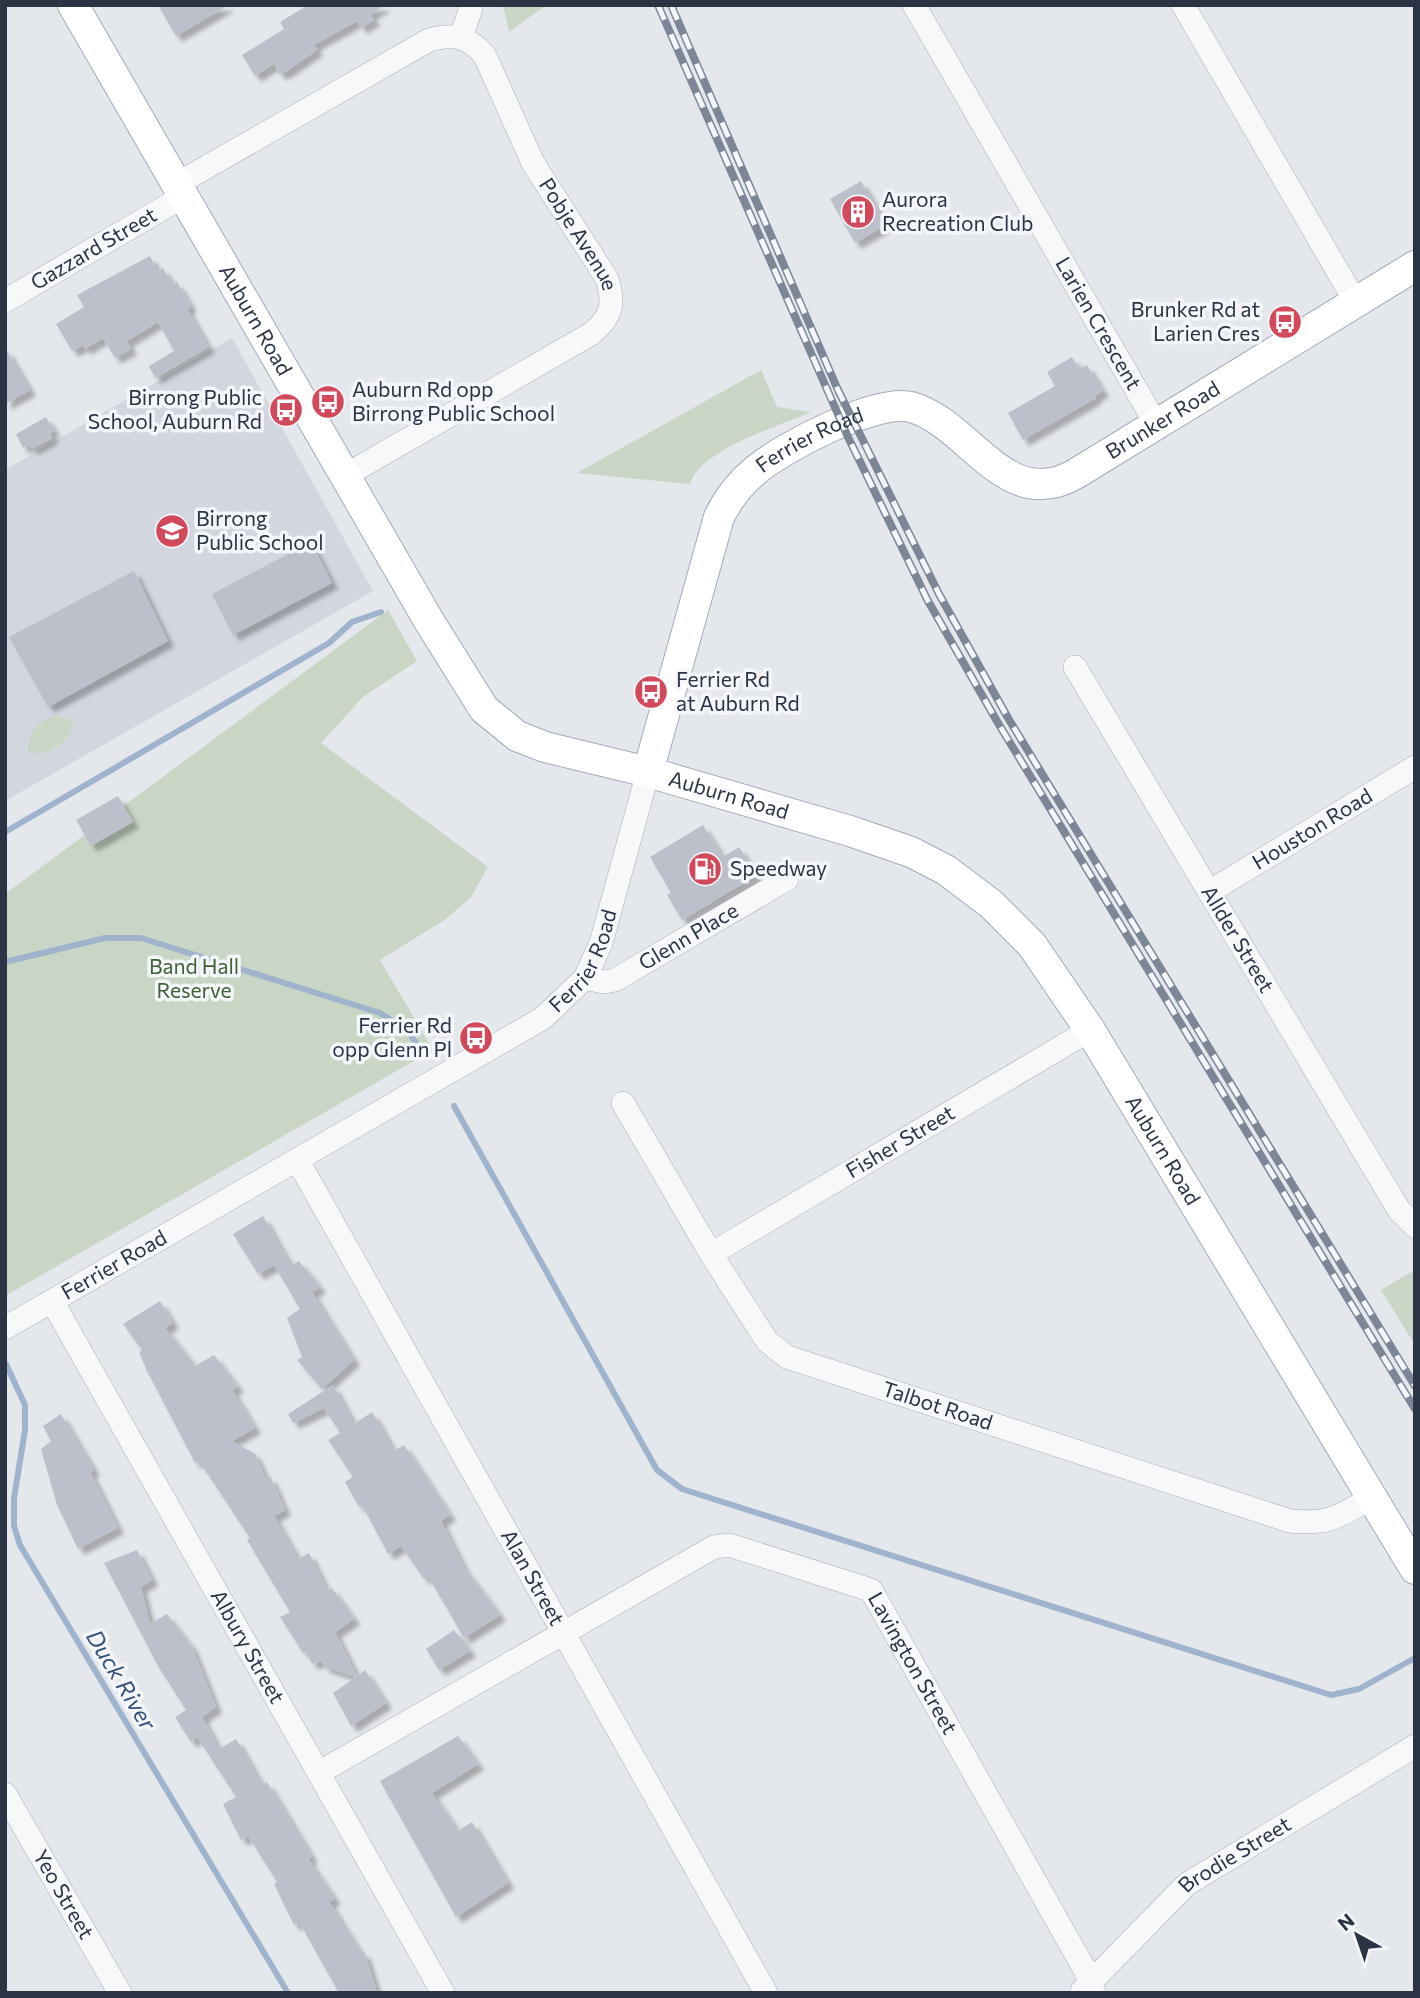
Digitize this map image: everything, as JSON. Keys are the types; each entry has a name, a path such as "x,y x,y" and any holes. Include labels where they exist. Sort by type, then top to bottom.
{"main road":[{"name":"Auburn Road","path":"73,5 470,690 499,725 545,747 648,772 895,845 946,870 991,904 1032,944 1090,1030 1415,1569"},
{"name":"Brunker Road","path":"908,406 942,421 994,467 1014,478 1035,483 1067,479 1415,266"},
{"name":"Ferrier Road","path":"648,772 705,564 727,501 757,469 790,448 876,411 897,405 908,406"}],"street":[{"name":"Larien Crescent","path":"914,5 1156,424"},
{"path":"1183,5 1355,301"},
{"path":"180,190 429,40 445,36 461,37 471,8"},
{"name":"Pobje Avenue","path":"346,475 591,334 605,322 612,309 612,296 607,279 533,163 485,55 473,42 461,37"},
{"name":"Gazzard Street","path":"5,301 180,190"},
{"name":"Allder Street","path":"1075,667 1407,1218"},
{"name":"Houston Road","path":"1209,892 1415,767"},
{"name":"Ferrier Road","path":"5,1328 543,1018 585,978 601,943 648,772"},
{"name":"Glenn Place","path":"585,978 604,982 615,980 787,879"},
{"name":"Fisher Street","path":"711,1254 1090,1030"},
{"name":"Talbot Road","path":"624,1103 711,1254 767,1341 787,1357 1290,1521 1318,1524 1334,1519 1373,1497"},
{"name":"Alan Street","path":"298,1161 765,1993"},
{"name":"Albury Street","path":"52,1301 443,1993"},
{"name":"Lavington Street","path":"320,1772 714,1547 729,1545 871,1590 1088,1990"},
{"name":"Brodie Street","path":"1088,1990 1187,1884 1415,1746"},
{"name":"Yeo Street","path":"5,1794 120,1993"}],"shaded area":[{"name":"Birrong Public School","path":"232,338 373,591 5,801 5,470"}],"green space":[{"path":"503,5 546,5 509,32"},
{"path":"761,370 777,407 811,412 724,450 696,472 690,484 577,473"},
{"name":"Band Hall Reserve","path":"388,610 417,661 363,697 321,743 488,867 471,897 446,919 380,960 433,1050 5,1296 5,894"},
{"path":"56,716 71,720 73,727 65,740 43,753 28,752 35,729 39,724"},
{"path":"1415,1270 1415,1345 1381,1290"}],"building":[{"path":"158,5 229,5 176,36"},
{"path":"308,5 386,5 370,14 374,20 361,28 357,21 314,45 317,50 287,71 279,74 274,64 255,76 242,55 284,29 280,22"},
{"name":"Aurora Recreation Club","path":"861,181 886,225 855,243 830,199"},
{"path":"150,256 158,271 163,268 173,285 177,282 191,306 187,309 209,347 155,378 149,366 174,351 158,322 127,341 131,349 115,358 103,338 85,349 83,345 72,351 56,324 84,307 77,295"},
{"path":"5,347 30,390 5,404"},
{"path":"1072,357 1079,369 1087,365 1103,391 1095,396 1096,398 1023,440 1008,413 1055,386 1047,372"},
{"path":"46,417 54,431 50,433 52,438 32,449 29,445 23,448 16,434"},
{"path":"311,542 332,583 233,635 212,594"},
{"path":"134,571 168,641 48,707 9,637"},
{"path":"118,796 133,822 91,846 76,820"},
{"name":"Speedway","path":"703,825 723,857 739,847 757,875 682,920 667,895 671,893 650,857"},
{"path":"263,1216 291,1266 299,1261 320,1287 312,1292 354,1360 322,1389 297,1360 302,1357 287,1318 300,1309 274,1265 258,1274 233,1234"},
{"path":"160,1301 173,1323 165,1328 195,1366 214,1355 238,1387 232,1390 255,1428 232,1441 255,1454 266,1479 270,1476 285,1510 274,1516 298,1559 309,1553 327,1591 332,1588 354,1619 335,1632 357,1676 365,1670 386,1703 351,1726 333,1693 356,1677 325,1667 321,1661 312,1664 306,1651 303,1653 280,1617 290,1612 247,1540 250,1538 199,1461 195,1463 147,1371 139,1352 142,1350 123,1324"},
{"path":"333,1385 354,1424 372,1412 394,1451 404,1445 450,1515 441,1521 463,1566 500,1615 464,1638 428,1576 424,1579 401,1546 388,1554 362,1505 359,1507 345,1482 353,1477 328,1440 340,1433 324,1408 293,1423 288,1414"},
{"path":"61,1414 94,1470 90,1472 118,1528 78,1549 57,1505 41,1449 51,1441 43,1426"},
{"path":"137,1550 152,1580 141,1587 150,1624 167,1614 192,1647 216,1707 202,1717 219,1749 236,1739 262,1785 267,1782 312,1857 308,1859 335,1899 329,1902 361,1953 364,1951 377,1993 339,1993 299,1922 294,1925 274,1884 277,1882 248,1836 241,1840 223,1804 236,1797 197,1737 191,1742 175,1717 186,1710 158,1666 104,1563"},
{"path":"454,1630 470,1651 439,1670 426,1649"},
{"path":"458,1736 478,1764 432,1793 458,1831 472,1822 508,1883 456,1917 380,1781"}],"waterway":[{"path":"5,832 329,643 352,622 381,612"},
{"path":"5,962 105,938 141,938 380,1013 407,1030 423,1053"},
{"path":"454,1106 657,1470 682,1489 1331,1695 1359,1689 1415,1658"},
{"name":"Duck River","path":"6,1364 25,1405 25,1430 14,1498 14,1526 20,1545 288,1993"}],"railway":[{"path":"658,5 848,437 928,601 998,723 1415,1409"},
{"path":"671,5 838,390 939,594 1008,718 1415,1386"}],"place":[{"name":"Aurora Recreation Club","path":"858,212"},
{"name":"Brunker Rd at Larien Cres","path":"1285,322"},
{"name":"Auburn Rd opp Birrong Public School","path":"328,402"},
{"name":"Birrong Public School, Auburn Rd","path":"286,410"},
{"name":"Birrong Public School","path":"172,531"},
{"name":"Ferrier Rd at Auburn Rd","path":"651,692"},
{"name":"Speedway","path":"705,869"},
{"name":"Ferrier Rd opp Glenn Pl","path":"476,1038"}]}
